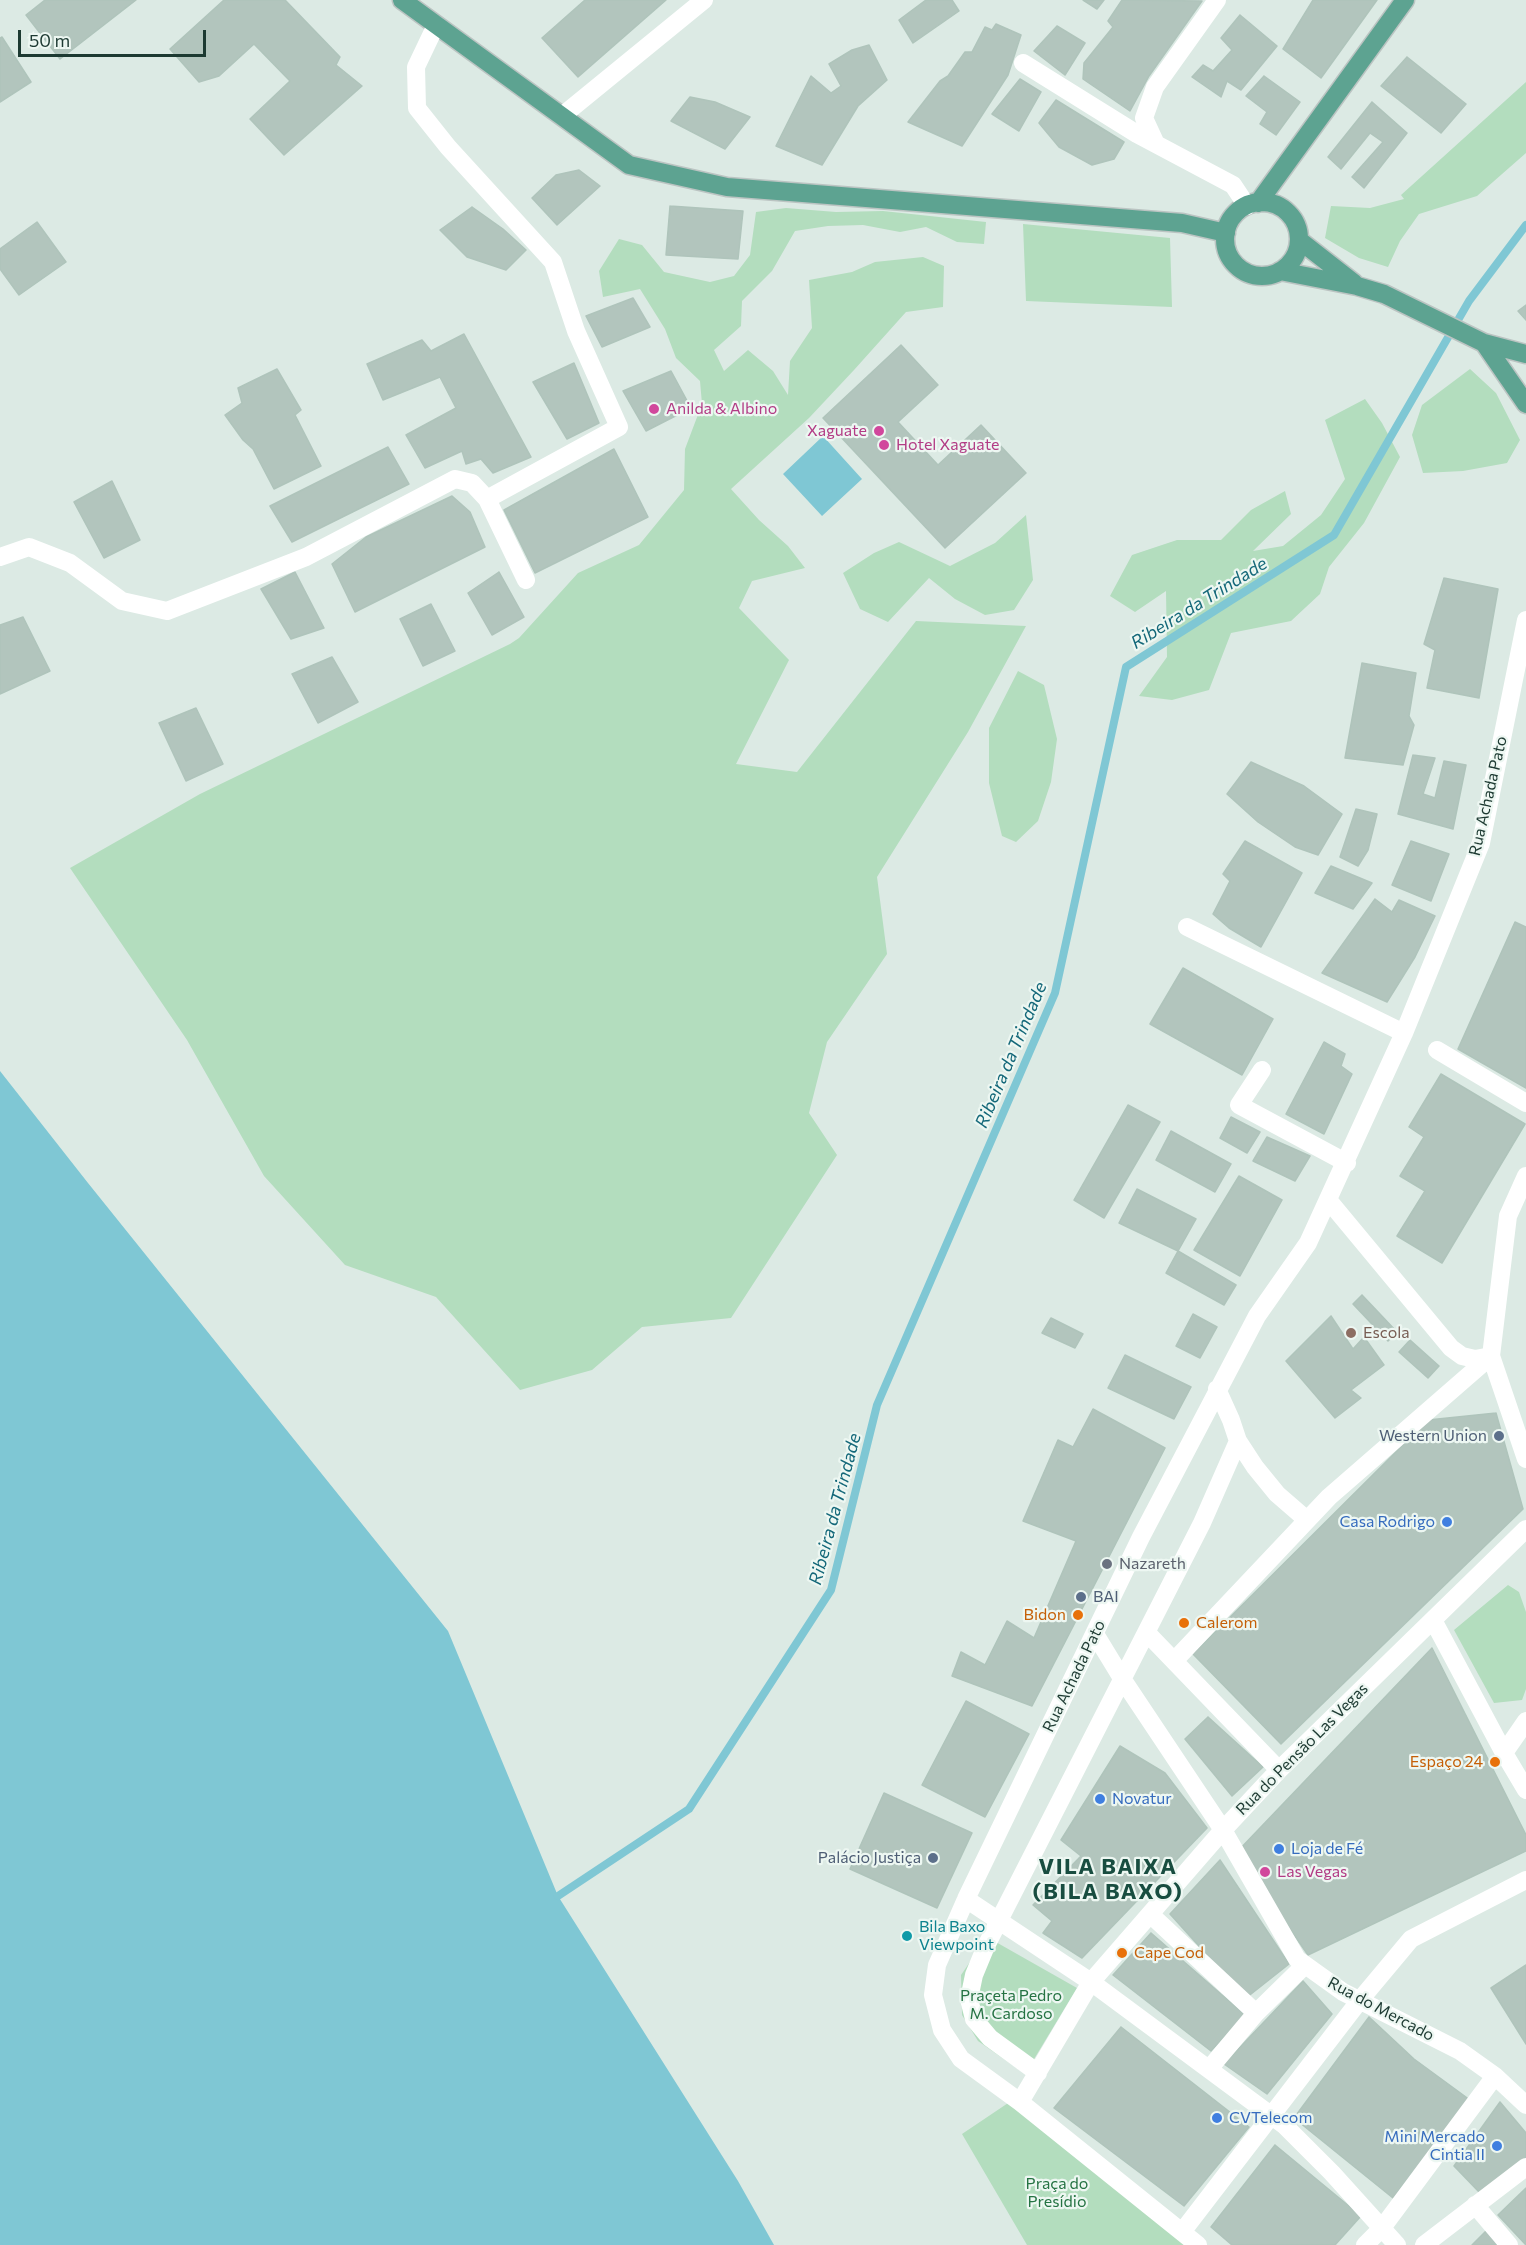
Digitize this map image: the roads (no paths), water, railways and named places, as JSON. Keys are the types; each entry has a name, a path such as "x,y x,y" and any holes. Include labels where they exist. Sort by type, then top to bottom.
{"main road":[{"path":"402,0 629,165 727,187 1182,223 1226,233"},
{"path":"1252,204 1269,203 1281,208 1291,216 1297,227 1299,240 1297,252 1290,263 1280,271 1268,276 1258,276 1239,268 1227,252 1226,233 1230,222 1237,213 1252,204 1406,0"},
{"path":"1299,240 1357,285"},
{"path":"1280,271 1357,285 1384,294 1484,343 1526,354"},
{"path":"1484,343 1526,404"}],"street":[{"path":"562,116 704,0"},
{"path":"1156,144 1143,118 1155,87 1216,0"},
{"path":"436,26 416,67 417,108 448,147 553,262 576,331 619,427 487,499"},
{"path":"1023,63 1156,144 1233,185 1252,204"},
{"path":"0,557 29,547 70,563 122,601 167,610 306,557 455,479 472,483 487,499 526,580"},
{"name":"Rua Achada Pato","path":"1020,2102 961,2059 942,2030 933,1995 937,1965 966,1899 1140,1537 1257,1316 1308,1243 1347,1163 1404,1033 1481,843 1526,620"},
{"path":"1187,927 1404,1033"},
{"path":"1437,1050 1526,1103"},
{"path":"1262,1070 1239,1105 1347,1163"},
{"path":"1526,1176 1508,1216 1491,1356 1526,1459"},
{"path":"1329,1201 1451,1348 1462,1356 1475,1359 1491,1356"},
{"path":"1174,1661 1329,1497 1491,1356"},
{"path":"1217,1389 1238,1442 1255,1467 1277,1494 1307,1520"},
{"path":"1038,2073 990,2038 974,2019 969,1999 974,1975 986,1946 1202,1523 1238,1442"},
{"name":"Rua do Pensão Las Vegas","path":"1020,2102 1091,1982 1223,1830 1279,1770 1526,1529"},
{"path":"1433,1620 1526,1790"},
{"path":"1147,1633 1279,1770"},
{"name":"Rua do Mercado","path":"1095,1634 1223,1830 1297,1959 1343,1992 1460,2051 1495,2076 1526,2105"},
{"path":"1504,1753 1526,1721"},
{"path":"1182,2232 1360,2000 1411,1939 1526,1881"},
{"path":"966,1899 1091,1982 1272,2116 1324,2165 1398,2245"},
{"path":"1150,1914 1256,2013"},
{"path":"1209,2069 1256,2013 1305,1965"},
{"path":"1365,2245 1382,2228 1495,2076"},
{"path":"1020,2102 1198,2245"},
{"path":"1424,2245 1526,2167"},
{"path":"1475,2205 1509,2245"}],"water":[{"path":"823,436 862,479 822,516 783,474"},
{"path":"0,1071 448,1631 558,1896 738,2181 774,2245 0,2245"}],"waterway":[{"name":"Ribeira da Trindade","path":"558,1896 689,1809 831,1590 877,1405 1055,993 1126,667 1334,535 1469,301 1526,225"}],"place":[{"name":"Anilda & Albino","path":"654,409"},
{"name":"Xaguate","path":"879,431"},
{"name":"Hotel Xaguate","path":"884,445"},
{"name":"Escola","path":"1351,1333"},
{"name":"Western Union","path":"1499,1436"},
{"name":"Casa Rodrigo","path":"1447,1522"},
{"name":"Nazareth","path":"1107,1564"},
{"name":"BAI","path":"1081,1597"},
{"name":"Bidon","path":"1078,1615"},
{"name":"Calerom","path":"1184,1623"},
{"name":"Espaço 24","path":"1495,1762"},
{"name":"Novatur","path":"1100,1799"},
{"name":"Loja de Fé","path":"1279,1849"},
{"name":"Palácio Justiça","path":"933,1858"},
{"name":"Las Vegas","path":"1265,1872"},
{"name":"Bila Baxo Viewpoint","path":"907,1936"},
{"name":"Cape Cod","path":"1122,1953"},
{"name":"CVTelecom","path":"1217,2118"},
{"name":"Mini Mercado Cintia II","path":"1497,2146"}],"district":[{"name":"VILA BAIXA (BILA BAXO)","path":"1108,1880"}],"park label":[{"name":"Praçeta Pedro M. Cardoso","path":"1011,2005"},
{"name":"Praça do Presídio","path":"1057,2193"}]}
